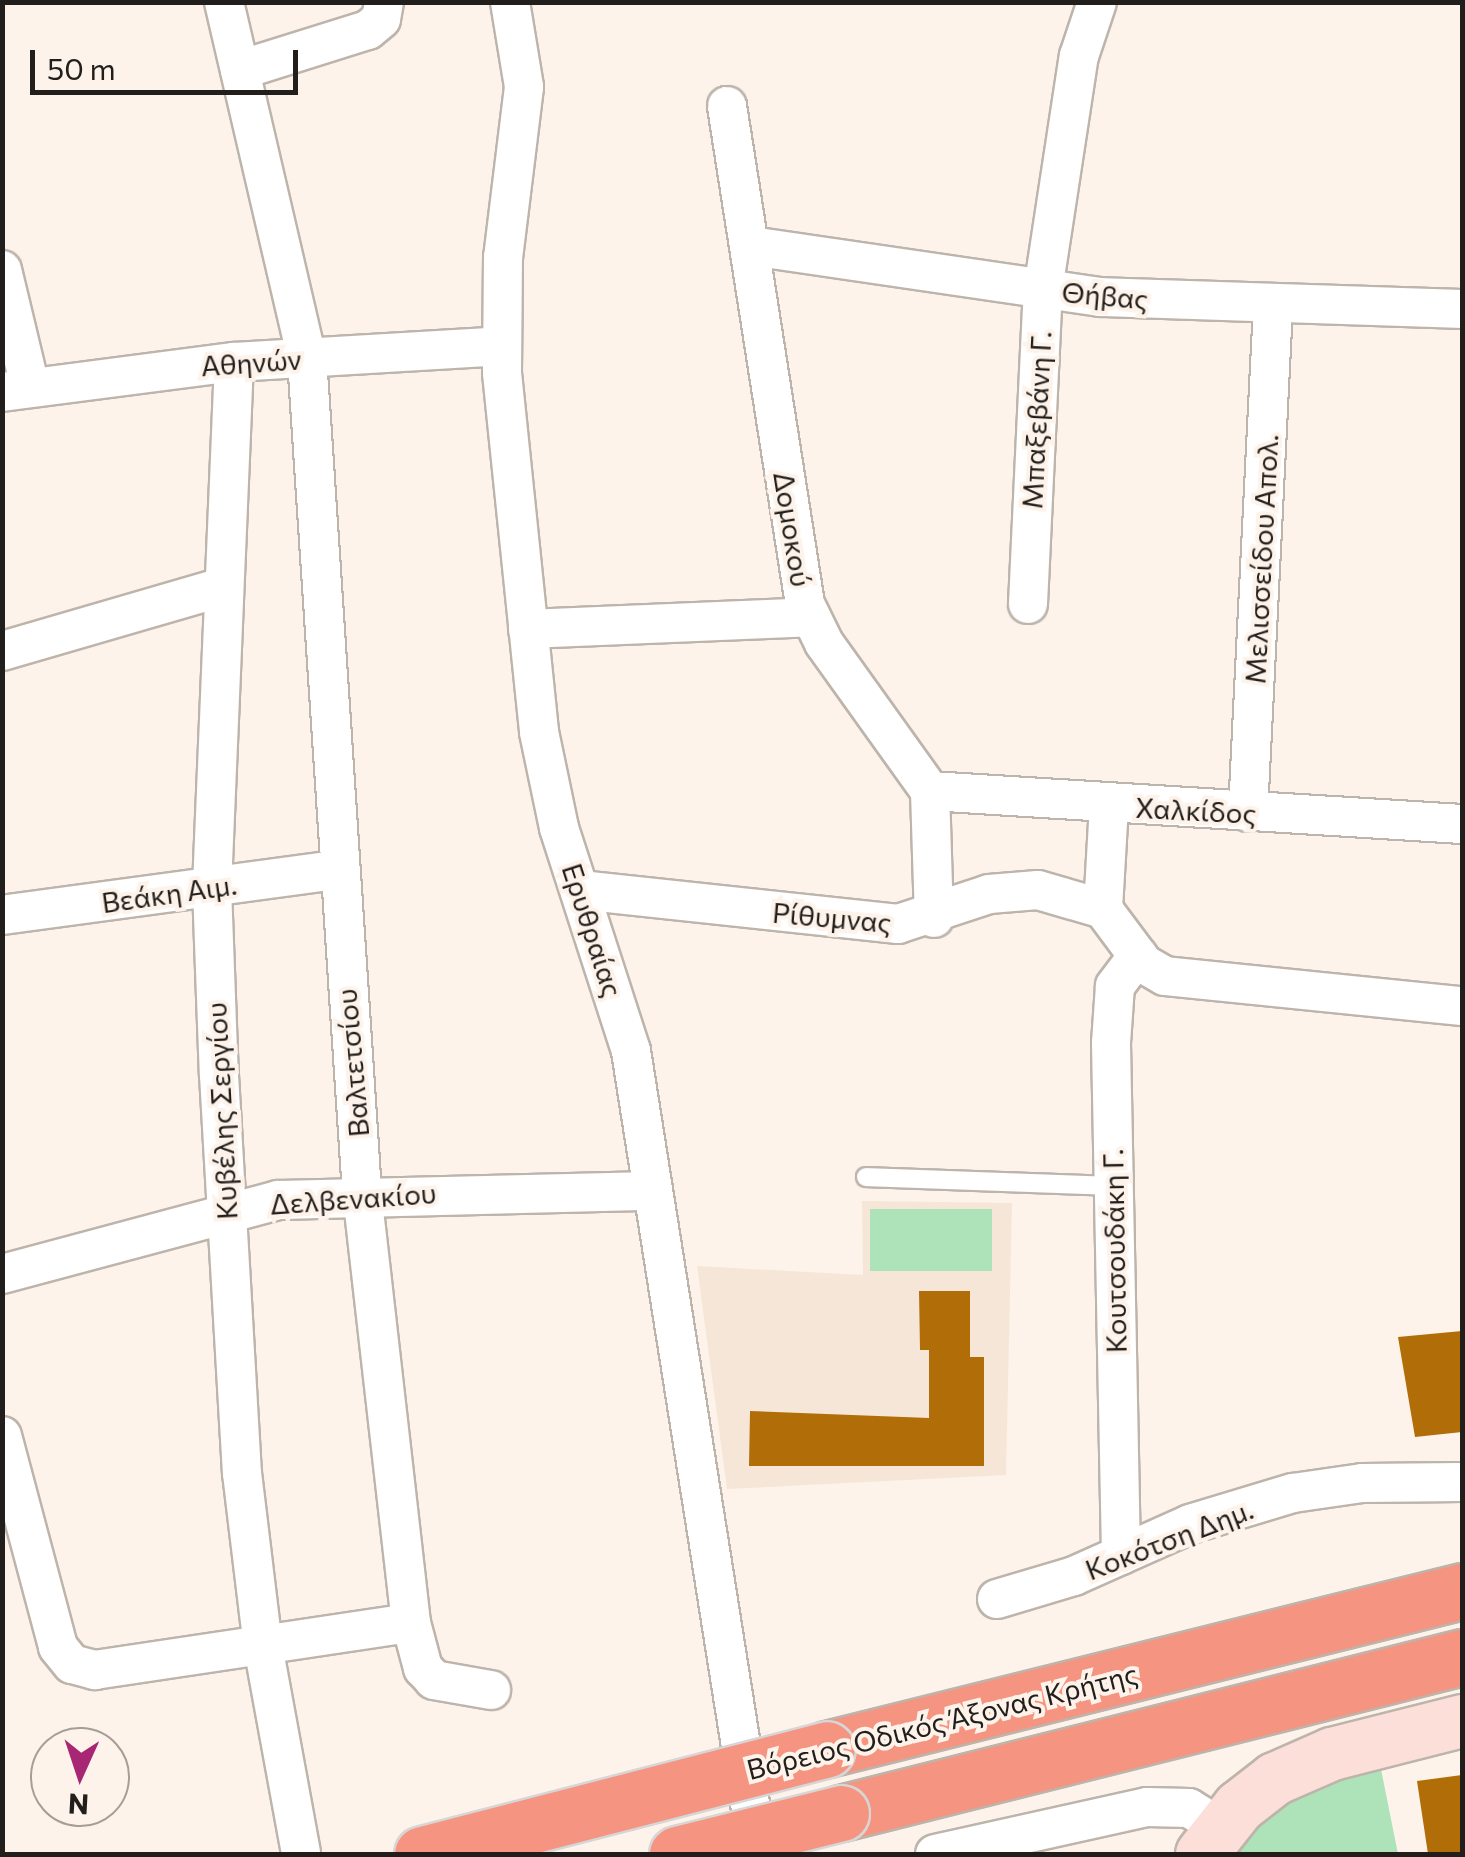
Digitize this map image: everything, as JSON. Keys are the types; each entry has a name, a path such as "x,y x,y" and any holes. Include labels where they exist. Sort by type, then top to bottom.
{"highway":[{"name":"Βόρειος Οδικός Άξονας Κρήτης","path":"422,1854 1462,1591"},
{"path":"676,1854 1462,1657"}],"street":[{"name":"Βαλτετσίου","path":"224,2 307,370 336,870 362,1193 411,1623 423,1668 434,1680 491,1690"},
{"path":"240,70 368,30 381,19 384,2"},
{"name":"Ερυθραίας","path":"510,2 524,87 504,257 501,346 528,629 548,784 631,1051 758,1854"},
{"name":"Μπαξεβάνη Γ.","path":"1028,604 1044,290 1079,56 1097,2"},
{"name":"Δομοκού","path":"727,106 809,617 930,792"},
{"name":"Θήβας","path":"750,246 1044,290 1274,306 1462,309"},
{"path":"2,270 16,389"},
{"name":"Μελισσείδου Απολ.","path":"1248,812 1274,306"},
{"name":"Αθηνών","path":"16,389 234,362 307,370 501,346"},
{"name":"Κυβέλης Σεργίου","path":"234,362 212,888 226,1210 242,1474 263,1646 300,1854"},
{"path":"2,651 223,587"},
{"path":"528,629 809,617"},
{"path":"930,792 934,918"},
{"name":"Χαλκίδος","path":"930,792 1462,824"},
{"path":"1110,805 1102,909 1138,956 1165,976 1462,1006"},
{"name":"Βεάκη Αιμ.","path":"2,915 336,870"},
{"name":"Ρίθυμνας","path":"580,890 842,921 934,918 1014,890 1064,894 1102,909"},
{"name":"Κουτσουδάκη Γ.","path":"1121,1554 1112,1186 1113,993 1138,956"},
{"name":"Δελβενακίου","path":"2,1274 226,1210 362,1193 653,1190"},
{"path":"2,1436 58,1647 72,1664 95,1670 411,1623"},
{"name":"Κοκότση Δημ.","path":"997,1599 1190,1524 1292,1493 1362,1483 1462,1482"},
{"path":"935,1854 1146,1807 1189,1808 1211,1841 1254,1794 1300,1766 1462,1721"}],"lane":[{"path":"866,1178 1112,1186"}],"shaded area":[{"path":"862,1201 1012,1203 1006,1475 727,1489 697,1266 863,1275"}],"green space":[{"path":"870,1209 992,1209 992,1271 870,1271"},
{"path":"1378,1754 1398,1854 1228,1854 1279,1794"}],"building":[{"path":"919,1291 970,1291 970,1357 984,1357 984,1466 749,1466 750,1411 929,1418 929,1350 920,1350"},
{"path":"1462,1331 1462,1432 1415,1437 1398,1337"},
{"path":"1462,1775 1462,1854 1428,1854 1417,1781"}]}
